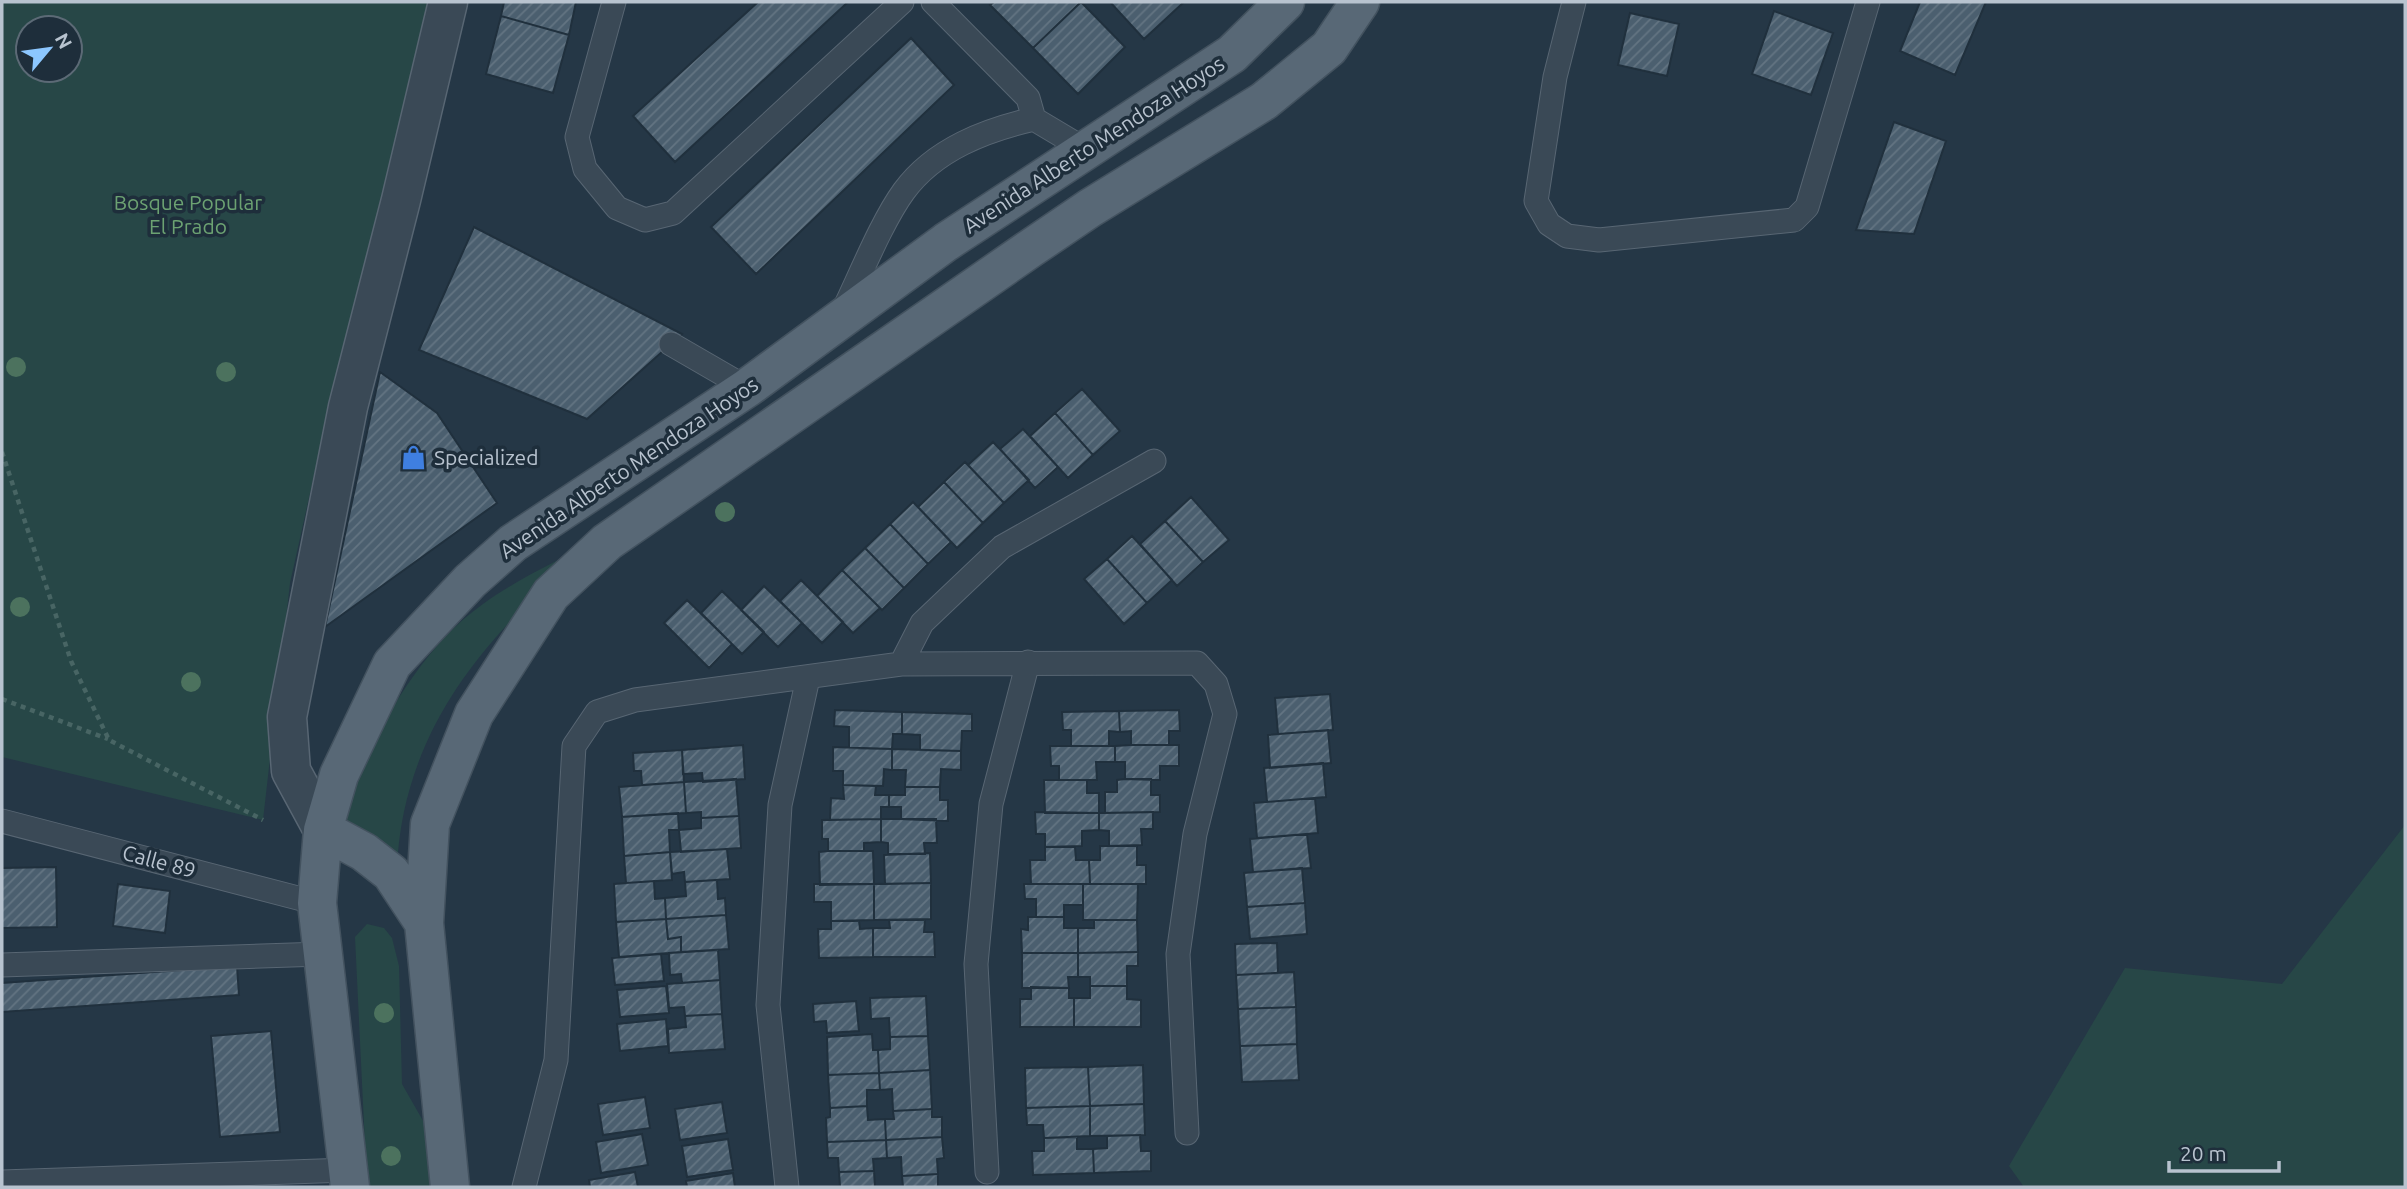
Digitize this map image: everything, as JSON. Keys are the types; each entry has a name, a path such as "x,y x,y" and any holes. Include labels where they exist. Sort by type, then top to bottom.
{"main road":[{"name":"Avenida Alberto Mendoza Hoyos","path":"349,1179 317,903 323,830 339,775 392,664 461,590 513,543 747,388 946,242 1232,54 1285,2"},
{"path":"450,1187 424,923 430,824 474,714 551,594 607,542 1008,264 1090,208 1264,102 1329,48 1360,2"},
{"path":"323,830 364,852 391,873 424,923"}],"street":[{"path":"323,830 291,771 287,717 348,407 448,2"}],"lane":[{"path":"614,2 577,137 585,169 617,208 645,220 673,213 902,2"},
{"path":"933,2 1028,99 1034,119 1086,150"},
{"path":"1574,2 1555,77 1536,201 1549,224 1567,236 1599,240 1794,220 1807,207 1868,2"},
{"path":"837,323 905,190 946,152 993,128 1034,119"},
{"path":"671,344 747,388"},
{"path":"901,664 922,623 1002,547 1154,461"},
{"path":"987,1172 976,964 991,804 1028,662"},
{"path":"524,1187 556,1060 574,746 597,712 635,700 901,664 1197,663 1216,684 1225,714 1195,834 1178,954 1187,1133"},
{"path":"786,1187 768,1005 780,805 808,678"},
{"name":"Calle 89","path":"2,821 317,903"},
{"path":"2,965 322,954"},
{"path":"2,1182 349,1179"}],"path":[{"path":"2,452 71,661 109,740"},
{"path":"2,699 109,740 263,820"}],"green space":[{"name":"Bosque Popular El Prado","path":"2,2 436,2 425,58 339,363 290,583 263,820 2,757"},
{"path":"605,536 528,604 493,640 463,679 437,721 417,766 403,814 397,867 336,830 361,768 377,737 394,706 434,649 457,625 497,594"},
{"path":"2405,825 2405,1187 2024,1187 2009,1166 2125,968 2282,984"},
{"path":"367,924 384,928 392,938 399,966 402,1084 426,1126 430,1187 367,1187 355,937"}],"building":[{"path":"504,2 576,2 569,35 501,16"},
{"path":"758,2 848,2 675,162 633,116"},
{"path":"994,2 1081,2 1033,48 990,5"},
{"path":"1081,2 1125,47 1078,94 1033,48"},
{"path":"1110,2 1184,2 1144,39"},
{"path":"1920,2 1986,2 1955,75 1900,51"},
{"path":"1774,11 1833,33 1811,95 1752,74"},
{"path":"1630,13 1679,24 1667,76 1618,65"},
{"path":"501,16 569,35 553,93 486,74"},
{"path":"911,38 954,85 756,274 711,227"},
{"path":"1894,122 1946,141 1914,234 1856,230"},
{"path":"474,227 682,334 587,419 419,350"},
{"name":"Specialized","path":"380,372 437,413 497,503 325,627"},
{"path":"1082,389 1120,431 1093,455 1055,413"},
{"path":"1055,413 1093,455 1068,478 1030,436"},
{"path":"1023,429 1058,467 1035,488 1000,449"},
{"path":"993,442 1029,480 1004,503 968,465"},
{"path":"965,462 1004,503 983,523 944,482"},
{"path":"944,482 983,523 957,548 918,507"},
{"path":"1191,497 1229,540 1203,562 1165,521"},
{"path":"913,502 951,542 928,564 890,524"},
{"path":"1165,521 1203,562 1177,586 1140,544"},
{"path":"890,524 928,564 904,588 865,548"},
{"path":"1132,536 1172,580 1147,603 1107,559"},
{"path":"865,548 904,588 882,610 842,570"},
{"path":"1107,559 1147,603 1124,624 1084,579"},
{"path":"842,570 880,608 853,633 817,596"},
{"path":"801,580 843,622 822,643 780,601"},
{"path":"764,586 802,623 778,647 741,610"},
{"path":"722,591 764,632 742,654 701,613"},
{"path":"687,600 732,644 709,668 664,623"},
{"path":"1330,694 1333,730 1278,734 1275,698"},
{"path":"835,710 902,712 902,734 893,734 892,749 849,748 849,727 834,726"},
{"path":"1179,710 1180,731 1169,731 1169,745 1131,745 1131,731 1120,732 1119,711"},
{"path":"1119,711 1120,732 1109,731 1109,746 1071,746 1071,730 1063,730 1062,712"},
{"path":"902,712 972,714 972,731 962,731 961,751 920,750 920,735 902,734"},
{"path":"1328,730 1331,763 1270,768 1268,735"},
{"path":"743,745 745,779 703,782 702,773 683,774 682,750"},
{"path":"1179,745 1179,766 1160,766 1160,780 1125,779 1125,762 1115,762 1115,746"},
{"path":"1050,746 1115,746 1115,762 1096,762 1097,780 1059,780 1059,766 1051,766"},
{"path":"833,747 892,749 892,770 884,769 883,786 843,785 843,771 833,771"},
{"path":"892,749 961,751 961,770 941,769 940,787 905,787 906,770 892,770"},
{"path":"682,750 684,782 642,785 641,771 634,771 633,753"},
{"path":"1323,763 1326,797 1267,802 1264,768"},
{"path":"736,779 739,816 701,818 701,812 686,813 684,782"},
{"path":"1151,779 1151,795 1160,795 1160,812 1105,813 1105,792 1117,792 1117,780"},
{"path":"1044,780 1087,780 1087,793 1099,793 1099,813 1045,813"},
{"path":"684,782 686,813 622,817 619,787"},
{"path":"843,785 876,786 875,795 889,795 889,807 881,807 881,819 830,820 831,798 844,799"},
{"path":"905,787 940,787 940,800 948,800 948,821 901,819 901,807 889,807 889,795 905,795"},
{"path":"1315,798 1318,833 1257,838 1254,803"},
{"path":"1035,812 1099,813 1099,830 1082,831 1082,846 1045,847 1045,834 1036,834"},
{"path":"1153,812 1153,829 1141,829 1142,845 1109,846 1109,831 1099,830 1099,813"},
{"path":"678,813 679,830 669,830 670,852 624,856 622,817"},
{"path":"739,816 741,848 681,852 679,830 701,828 701,818"},
{"path":"881,819 936,819 937,843 924,843 925,854 888,854 888,843 881,842"},
{"path":"881,819 881,842 864,843 864,851 828,851 828,839 822,839 822,820"},
{"path":"1307,834 1311,868 1253,872 1250,839"},
{"path":"1100,846 1137,846 1137,865 1146,865 1146,884 1090,884 1089,860 1100,860"},
{"path":"1045,847 1075,847 1076,860 1089,860 1090,884 1031,884 1030,860 1045,860"},
{"path":"727,849 730,879 685,882 684,872 672,874 670,852"},
{"path":"873,851 874,884 820,885 819,852"},
{"path":"670,852 672,880 626,883 624,856"},
{"path":"930,853 931,883 885,884 884,855"},
{"path":"56,867 57,927 2,928 2,868"},
{"path":"1302,868 1305,903 1247,907 1244,873"},
{"path":"717,880 718,899 725,898 726,915 666,919 665,898 686,896 685,882"},
{"path":"654,881 655,899 665,898 666,919 616,922 614,884"},
{"path":"931,883 931,919 874,920 874,884"},
{"path":"118,884 170,891 165,933 113,926"},
{"path":"814,884 874,884 874,920 831,921 831,902 814,902"},
{"path":"1024,884 1083,884 1083,905 1064,905 1064,917 1036,917 1036,899 1025,899"},
{"path":"1083,884 1138,884 1137,920 1083,920"},
{"path":"1305,903 1307,934 1250,939 1247,907"},
{"path":"726,915 729,949 681,952 681,937 668,939 666,919"},
{"path":"1028,917 1064,917 1064,928 1078,928 1078,953 1022,953 1021,929 1028,930"},
{"path":"666,919 668,939 681,937 681,952 619,957 616,922"},
{"path":"889,920 925,920 924,932 934,932 935,957 873,957 873,928 890,928"},
{"path":"1094,920 1137,920 1138,952 1078,953 1078,928 1094,928"},
{"path":"831,921 859,921 860,929 873,928 873,957 819,958 818,929 831,929"},
{"path":"1277,943 1278,973 1236,975 1235,944"},
{"path":"718,950 720,980 682,983 681,974 670,975 669,953"},
{"path":"1138,952 1138,966 1127,966 1127,986 1090,986 1090,977 1078,977 1078,953"},
{"path":"1022,953 1078,953 1078,977 1068,977 1069,988 1022,988"},
{"path":"661,954 664,981 615,985 612,958"},
{"path":"237,966 239,995 2,1012 2,983"},
{"path":"1294,972 1296,1007 1238,1009 1236,975"},
{"path":"720,980 722,1014 685,1016 684,1007 669,1008 667,984"},
{"path":"666,986 669,1013 620,1017 617,990"},
{"path":"1090,986 1127,986 1127,999 1141,1000 1141,1027 1074,1027 1074,998 1090,998"},
{"path":"1031,987 1069,988 1069,998 1074,998 1074,1027 1020,1027 1020,999 1031,999"},
{"path":"926,996 928,1036 890,1037 889,1018 871,1019 870,998"},
{"path":"856,1001 859,1031 827,1033 826,1021 814,1022 813,1004"},
{"path":"1296,1007 1297,1044 1240,1046 1238,1009"},
{"path":"722,1014 725,1049 669,1053 668,1029 686,1027 685,1016"},
{"path":"666,1019 668,1046 620,1051 617,1024"},
{"path":"271,1031 280,1132 220,1137 211,1036"},
{"path":"872,1034 873,1050 878,1050 879,1073 828,1075 827,1037"},
{"path":"928,1036 930,1070 879,1073 878,1050 890,1049 890,1037"},
{"path":"1297,1044 1299,1080 1242,1082 1240,1046"},
{"path":"1143,1065 1144,1104 1090,1106 1088,1067"},
{"path":"1088,1067 1090,1106 1026,1108 1025,1068"},
{"path":"930,1070 932,1109 893,1111 892,1089 880,1090 879,1073"},
{"path":"879,1073 880,1090 867,1090 867,1106 830,1108 828,1075"},
{"path":"645,1097 650,1128 603,1135 598,1104"},
{"path":"722,1102 727,1133 680,1140 675,1109"},
{"path":"1144,1104 1145,1135 1090,1136 1090,1106"},
{"path":"867,1106 868,1120 885,1119 886,1140 827,1142 826,1118 830,1117 830,1108"},
{"path":"1090,1106 1090,1136 1044,1138 1043,1125 1027,1125 1026,1108"},
{"path":"932,1109 932,1117 942,1117 942,1137 886,1140 885,1119 894,1119 893,1111"},
{"path":"642,1134 648,1165 601,1173 596,1142"},
{"path":"1140,1135 1141,1151 1151,1151 1151,1171 1094,1173 1093,1149 1107,1148 1107,1136"},
{"path":"942,1137 944,1158 937,1159 938,1174 902,1176 901,1157 887,1158 886,1140"},
{"path":"1077,1137 1077,1149 1093,1149 1094,1173 1033,1175 1032,1151 1044,1151 1044,1138"},
{"path":"728,1139 733,1170 687,1177 682,1146"},
{"path":"886,1140 887,1158 873,1159 874,1171 839,1172 838,1158 828,1158 827,1142"},
{"path":"874,1171 875,1187 828,1187 840,1186 839,1172"},
{"path":"635,1172 638,1187 590,1187 589,1180"},
{"path":"733,1173 735,1187 687,1187 686,1181"},
{"path":"938,1174 938,1187 903,1187 902,1176"}],"place":[{"name":"Specialized","path":"414,458"}]}
